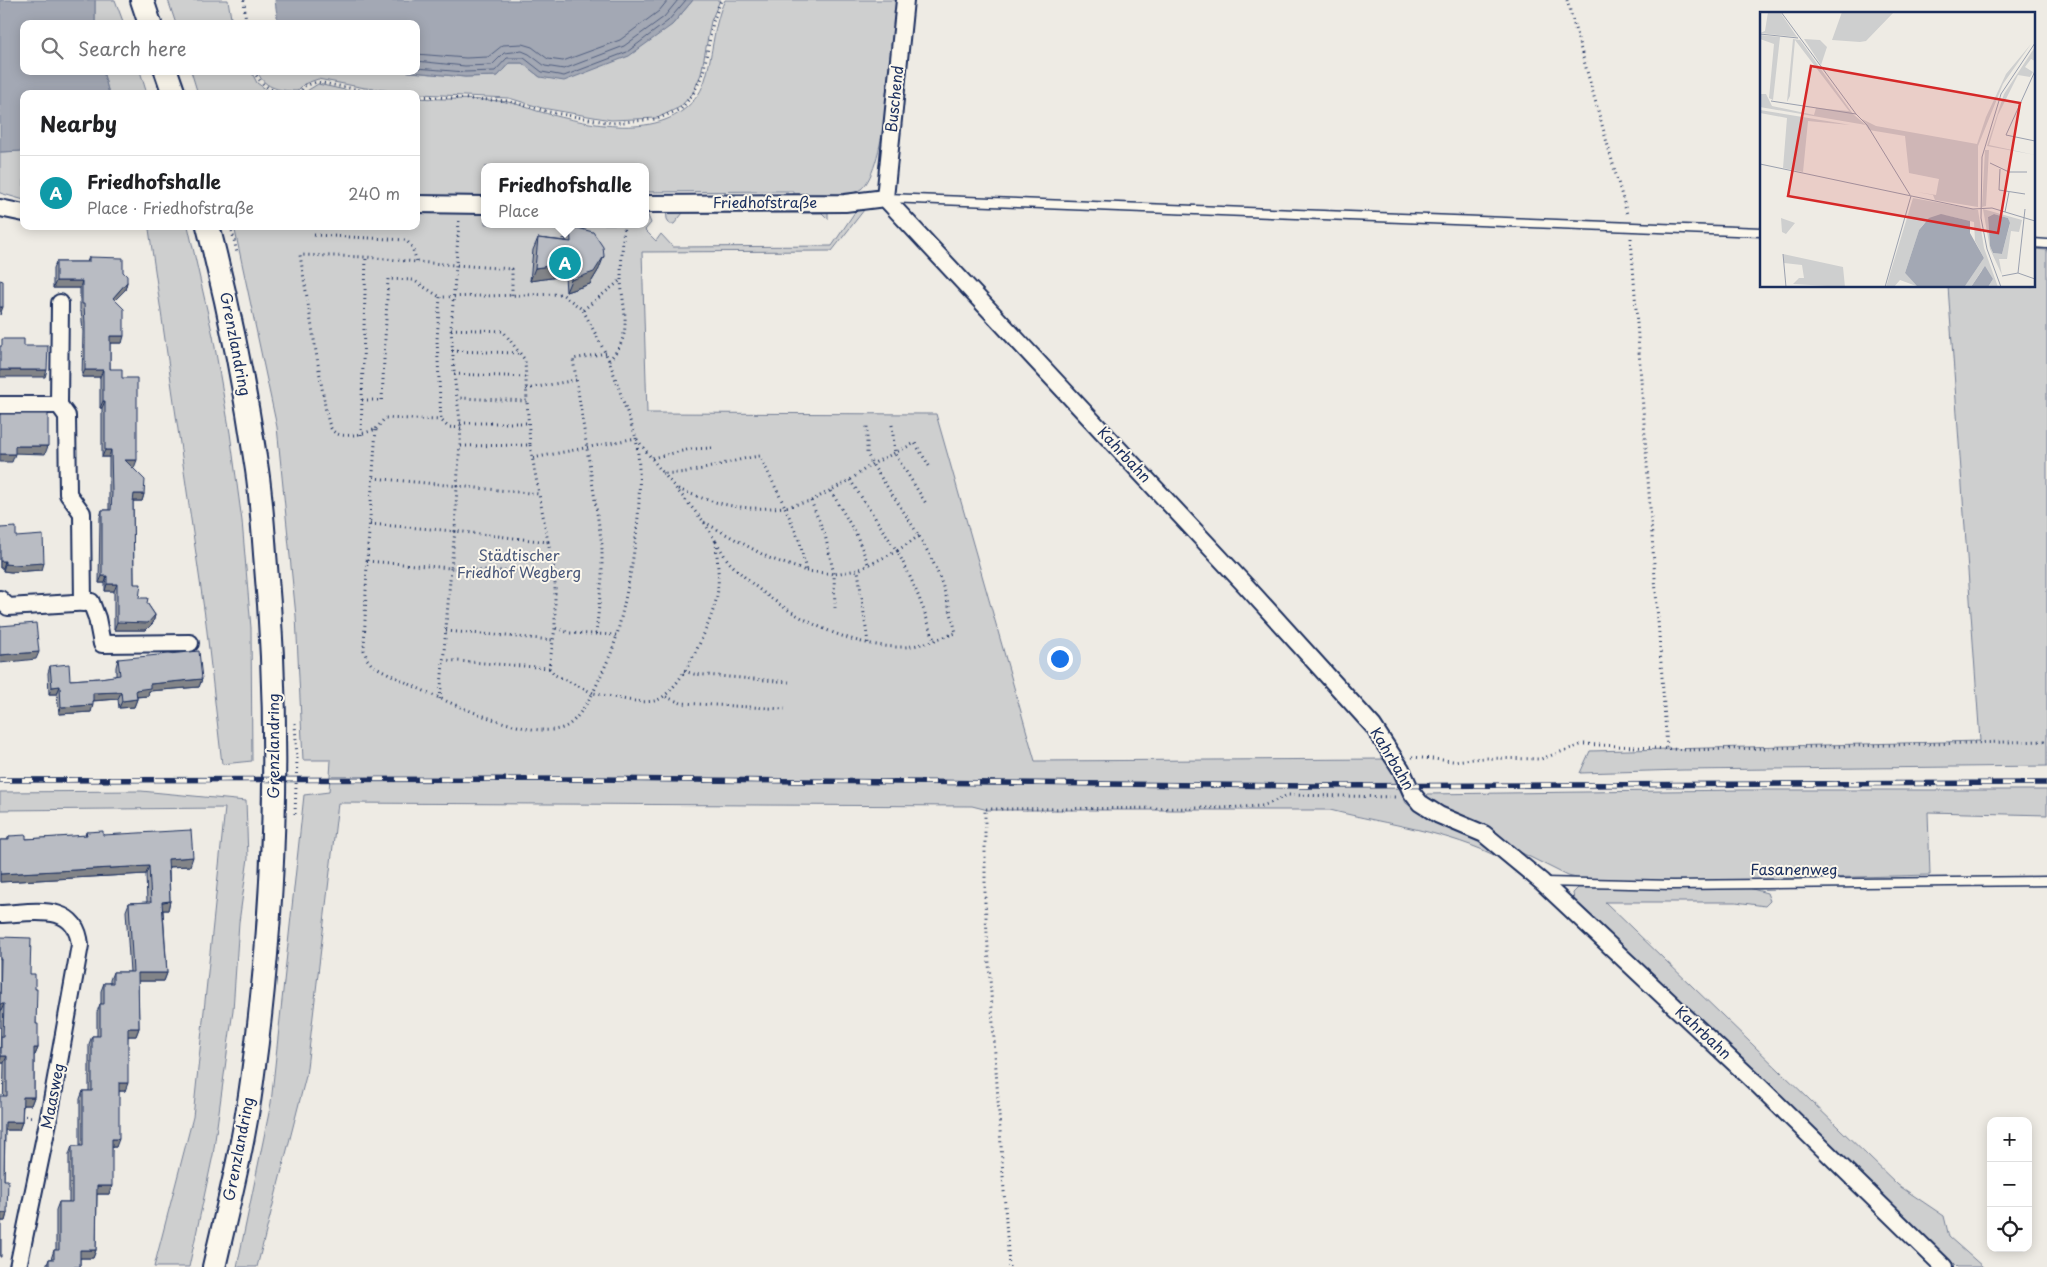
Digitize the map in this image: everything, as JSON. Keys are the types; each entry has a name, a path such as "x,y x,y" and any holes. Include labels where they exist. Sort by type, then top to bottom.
{"main road":[{"path":"142,0 149,20"},
{"path":"167,75 173,90"},
{"name":"Grenzlandring","path":"209,230 224,289 243,380 258,472 271,637 274,758 274,814 269,930 252,1083 236,1168 214,1267"}],"street":[{"name":"Buschend","path":"885,198 905,0"},
{"name":"Friedhofstraße","path":"649,204 845,203 885,198"},
{"name":"Kahrbahn","path":"885,198 1248,587 1373,726 1394,757 1412,793 1420,803 1439,815 1484,834 1542,882 1759,1086 1944,1267"},
{"path":"420,204 481,205"},
{"path":"0,208 20,212"},
{"path":"60,303 59,405 68,416 68,494 82,513 83,603"},
{"path":"0,405 59,405"},
{"path":"0,599 8,607 91,602 97,618 102,644 190,643"},
{"name":"Maasweg","path":"0,914 47,912 67,918 79,935 80,945 49,1117 18,1267"}],"lane":[{"path":"885,198 1760,232"},
{"path":"2034,243 2047,244"},
{"name":"Fasanenweg","path":"1542,882 1673,885 2047,881"}],"path":[{"path":"244,0 246,20"},
{"path":"420,96 509,101 549,112 612,123 657,120 681,109 693,94 703,74 713,22 721,0"},
{"path":"1567,0 1631,227 1667,748"},
{"path":"256,75 258,79 272,90"},
{"path":"302,90 304,86 317,82 360,90"},
{"path":"440,699 461,446 461,428 454,374 451,329 460,206"},
{"path":"564,228 564,251"},
{"path":"609,360 617,352 626,323 621,279 624,228"},
{"path":"314,235 406,240 412,247 417,262"},
{"path":"461,428 448,426 441,420 385,418 376,429 361,435 337,434 332,429 326,412 300,255 366,257 512,269 512,295"},
{"path":"361,435 366,257"},
{"path":"362,400 382,400 388,279 413,280 440,297 562,294 583,310 609,360 636,438 638,456 637,519 630,579 612,651 593,693 582,710 566,726 545,731 519,727 440,699 372,665 367,659 364,650 367,561 376,429"},
{"path":"583,310 621,279"},
{"path":"440,297 437,340 441,420"},
{"path":"451,329 503,331 524,360 530,445 555,574 556,628 549,668"},
{"path":"452,350 520,353"},
{"path":"596,634 602,577 602,546 573,359 606,353"},
{"path":"454,374 526,377"},
{"path":"526,389 576,380"},
{"path":"457,398 527,401"},
{"path":"460,422 529,423"},
{"path":"892,425 895,454 927,505"},
{"path":"636,438 704,522 730,563 786,608 813,624 843,636 884,646 907,647 956,633 946,594 932,561 919,536 872,464 868,453 867,426"},
{"path":"533,458 636,438"},
{"path":"678,489 703,499 740,508 785,507 811,501 850,480 872,464 915,443 931,470"},
{"path":"461,446 530,445"},
{"path":"652,458 690,449 713,448"},
{"path":"664,473 676,474 714,468 760,456 800,542 806,571"},
{"path":"374,478 539,494"},
{"path":"850,480 897,551 912,578 925,610 934,640"},
{"path":"831,491 857,536 869,566"},
{"path":"811,501 825,535 834,574 835,608"},
{"path":"704,522 769,558 806,571 834,574 869,566 897,551 919,536"},
{"path":"370,524 455,531 548,542"},
{"path":"666,697 697,649 712,617 717,594 716,542"},
{"path":"367,561 555,574"},
{"path":"858,570 868,642"},
{"path":"556,628 570,633 617,635"},
{"path":"446,631 553,640"},
{"path":"444,660 549,668 555,675 593,693 629,700 653,701 666,697 681,703 785,709"},
{"path":"684,670 694,674 789,682"},
{"path":"1394,757 1429,757 1453,760 1541,758 1583,744 1688,750 2047,741"},
{"path":"1008,1267 985,902 984,809 1222,808 1263,806 1288,795 1352,795 1392,798 1412,793"},
{"path":"16,1116 49,1117"}],"green space":[{"path":"95,0 115,0 122,20 95,20"},
{"path":"168,0 228,0 231,20 175,20"},
{"path":"693,0 720,0 711,21 701,74 693,93 680,107 657,118 611,120 542,108 509,98 420,94 420,90 383,90 318,79 304,84 298,90 286,90 269,86 259,75 420,75 420,73 465,77 498,76 509,63 522,63 540,77 672,25"},
{"path":"725,0 897,0 891,71 883,130 870,177 861,189 854,193 837,197 819,198 793,197 793,191 649,192 649,163 481,163 481,199 420,198 420,98 508,102 557,116 600,125 645,125 665,120 683,110 698,95 703,86 720,11"},
{"path":"104,75 141,75 146,90 108,90"},
{"path":"192,75 253,75 257,83 267,90 197,90"},
{"path":"318,84 345,90 308,90"},
{"path":"20,151 20,199 0,193 0,152"},
{"path":"666,209 828,210 828,219 822,213 683,213 674,224 670,224 667,219"},
{"name":"Städtischer Friedhof Wegberg","path":"857,209 864,210 832,251 642,252 647,413 936,414 1035,761 1386,759 1406,803 1414,809 1482,838 1502,859 1482,849 1439,835 1330,810 988,810 972,806 338,803 306,1076 257,1267 237,1267 271,1103 304,795 329,792 331,760 303,760 296,616 277,427 235,230 420,230 420,210 481,211 481,228 647,228 645,230 656,241 661,234 673,247 832,246"},
{"path":"149,230 189,230 213,336 230,433 242,521 251,628 252,761 222,764 206,623"},
{"path":"2034,249 2047,250 2047,766 1580,773 1590,751 1980,741 1948,288 2034,288"},
{"path":"1744,790 2047,790 2047,815 1928,812 1930,875 1602,884 1568,876 1520,852 1483,824 1431,806 1427,794"},
{"path":"141,791 246,801 248,858 239,922 233,1010 213,1155 189,1267 154,1267 193,1117 225,808 0,810 0,792"},
{"path":"1745,887 1767,893 1770,901 1765,906 1736,902 1605,902 1898,1185 1944,1216 1949,1237 1983,1267 1957,1267 1574,900 1573,893 1578,888"}],"water":[{"path":"0,0 95,0 95,20 20,20 20,75 104,75 108,90 20,90 20,151 0,152"},
{"path":"275,0 693,0 672,25 629,56 564,81 540,77 522,63 509,63 498,76 465,77 420,73 420,20 278,20"}],"building":[{"path":"570,228 593,232 603,247 604,256 594,272 571,280 570,263 535,268 538,238 571,242"},
{"path":"89,257 123,258 123,272 127,276 127,282 113,298 124,309 124,336 110,336 110,369 122,369 122,378 137,378 137,460 125,460 145,480 144,494 134,494 133,502 134,584 141,584 139,598 148,598 147,603 155,615 148,623 117,622 117,584 107,584 107,576 102,576 102,510 111,510 112,493 111,450 105,450 103,370 85,370 85,324 84,304 82,304 82,281 56,281 56,262 89,262"},
{"path":"0,280 3,281 3,307 0,307"},
{"path":"2,339 24,339 24,346 48,346 47,370 0,370 0,346 2,346"},
{"path":"0,414 48,414 48,446 15,446 15,454 0,454"},
{"path":"16,527 16,537 43,535 44,563 14,565 5,564 5,561 0,561 0,528"},
{"path":"36,623 39,652 0,655 0,626"},
{"path":"199,651 202,679 150,684 150,688 136,690 137,699 122,701 121,692 93,693 93,705 61,707 60,686 52,687 50,666 69,664 70,680 100,678 120,675 118,659"},
{"path":"191,830 193,857 168,859 170,901 162,902 167,973 138,973 139,1028 128,1028 128,1083 119,1083 119,1139 112,1139 112,1186 97,1186 96,1250 80,1250 80,1267 49,1267 49,1259 54,1259 54,1250 59,1250 59,1202 72,1202 72,1146 83,1146 83,1091 92,1091 92,1036 100,1036 100,1004 104,1004 104,983 113,983 113,972 133,972 129,903 151,902 149,866 0,874 0,840 9,840 9,836 26,835 26,839 87,835 86,832 103,831 103,835"},
{"path":"0,937 31,938 30,974 35,974 35,989 37,989 36,1024 38,1024 38,1048 34,1048 34,1097 23,1097 22,1122 5,1122 4,1180 8,1180 7,1213 1,1213 1,1257 0,1096 7,1096 7,1056 1,1056 4,1004 0,1004"}],"railway":[{"path":"0,780 590,779 1310,786 2047,783"}],"place":[{"name":"Friedhofshalle","path":"565,263"}]}
